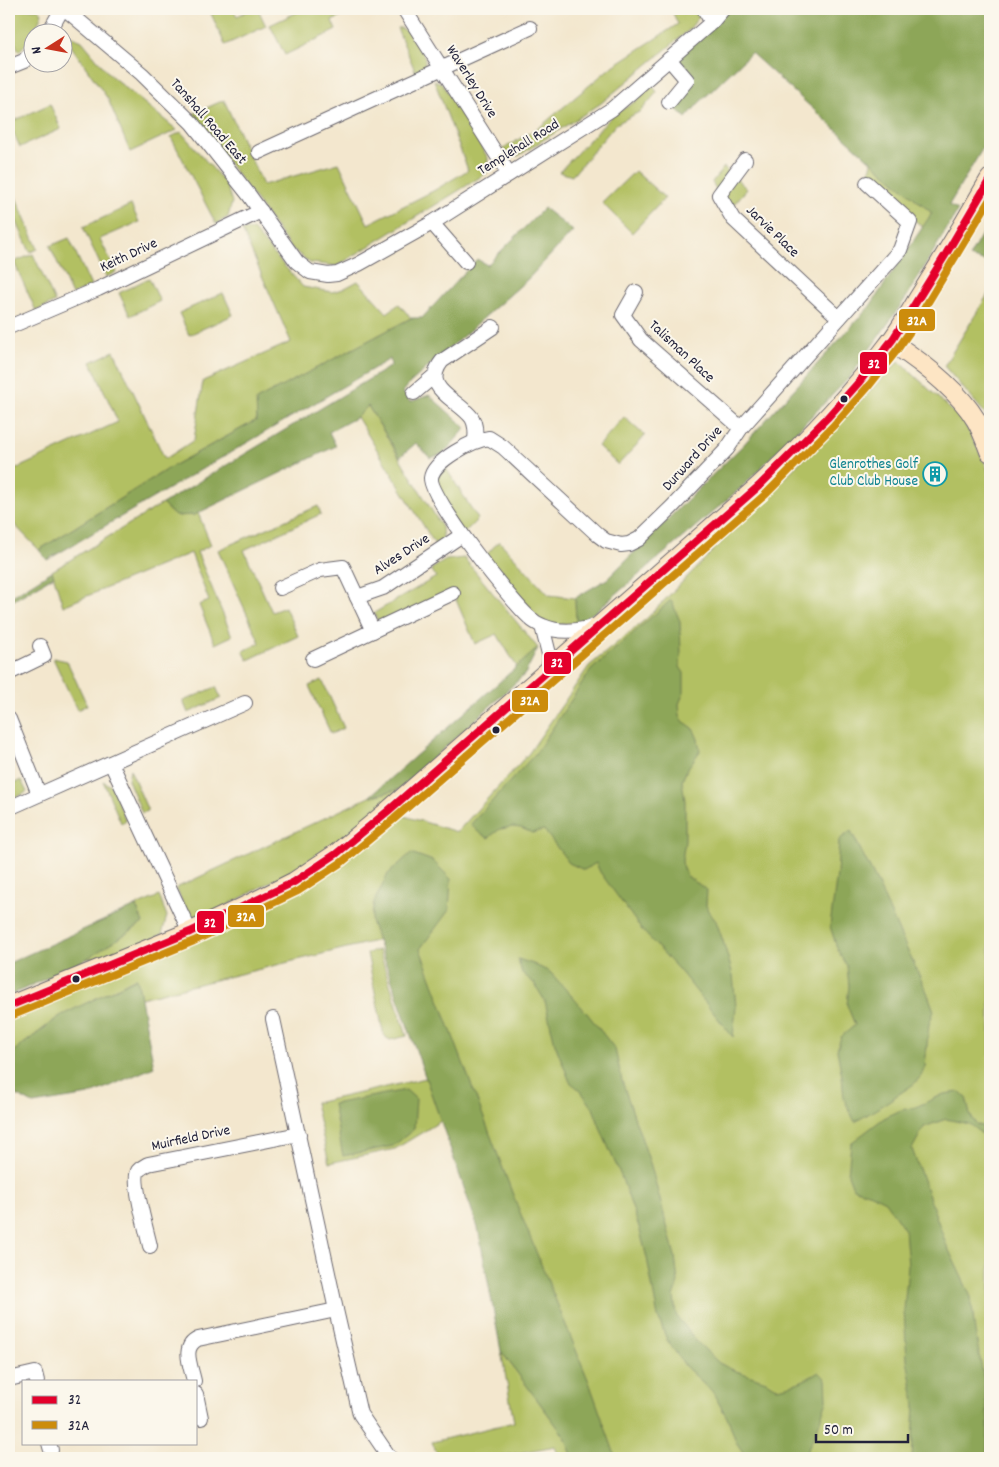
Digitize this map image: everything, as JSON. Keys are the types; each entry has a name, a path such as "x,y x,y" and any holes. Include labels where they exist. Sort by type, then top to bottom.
{"street":[{"path":"55,22 63,9"},
{"name":"Tanshall Road East","path":"63,9 142,74 192,123 260,210 297,262 310,272"},
{"name":"Waverley Drive","path":"404,9 509,174"},
{"path":"704,9 712,22"},
{"name":"Templehall Road","path":"310,272 319,275 337,274 359,264 432,223 509,174 612,108 712,22 723,9"},
{"path":"259,152 530,28"},
{"path":"668,102 687,80 669,59"},
{"path":"9,67 22,62"},
{"name":"Jarvie Place","path":"745,160 720,195 733,219 839,318"},
{"path":"9,1006 190,932 294,882 336,854 388,811 759,486 797,450 837,407 891,342 940,265 990,179"},
{"name":"Durward Drive","path":"475,441 489,438 496,442 606,541 621,545 639,539 726,449 741,428 900,250 910,222 867,183"},
{"name":"Keith Drive","path":"9,327 124,276 260,210"},
{"path":"432,223 466,262"},
{"name":"Talisman Place","path":"636,292 623,315 641,340 741,428"},
{"path":"414,393 434,376 442,362 493,327"},
{"path":"891,342 928,370 960,399 976,420 990,452"},
{"path":"434,376 436,384 472,418 476,433 475,441 442,462 431,478 433,487 462,535 521,609 542,626 555,630 570,631 587,629 602,624"},
{"name":"Alves Drive","path":"357,597 382,588 462,535"},
{"path":"280,588 320,570 343,567 373,631"},
{"path":"313,659 453,593"},
{"path":"542,626 550,658 548,670"},
{"path":"9,673 44,656 40,646"},
{"path":"9,808 245,704"},
{"path":"9,720 39,794"},
{"path":"110,763 190,932"},
{"path":"273,1019 360,1414 390,1458"},
{"name":"Muirfield Drive","path":"150,1246 136,1184 138,1172 142,1167 148,1164 299,1134"},
{"path":"194,1380 188,1352 189,1345 198,1339 336,1310"},
{"path":"9,1379 35,1373 37,1380"},
{"path":"198,1404 201,1418"}],"green space":[{"path":"9,9 39,9 42,13 39,22 22,22 22,48 19,51 9,30"},
{"path":"209,9 233,9 237,16 252,9 258,9 266,26 225,45"},
{"path":"304,9 358,9 332,21 336,30 285,55 270,25"},
{"path":"671,9 698,9 700,15 689,30 600,104 518,156 501,150 541,126 610,68 678,24"},
{"path":"723,9 990,9 990,136 949,205 958,210 906,298 850,377 741,488 595,612 576,622 575,598 607,579 744,444 870,306 932,213 872,162 751,53 686,118 669,102 687,80 669,59"},
{"path":"397,28 409,32 425,57 425,68 416,73"},
{"path":"72,37 82,41 110,75 177,130 130,152 108,99 72,47"},
{"path":"434,80 442,83 488,158 487,173 337,266 310,263 290,247 193,114 224,100 263,185 339,163 368,224 435,190 468,170"},
{"path":"652,85 657,92 641,111 616,124 572,176 559,172 612,116 636,101"},
{"path":"50,104 61,129 20,147 9,123"},
{"path":"181,132 226,184 232,202 228,217 216,224 171,137"},
{"path":"872,162 932,213 923,228 869,176"},
{"path":"724,167 747,189 728,211 712,182"},
{"path":"635,171 665,198 632,233 602,203"},
{"path":"14,193 38,249 30,252 9,204 9,196"},
{"path":"131,205 139,222 100,239 116,272 106,277 83,227"},
{"path":"544,208 573,231 529,278 410,383 403,392 410,402 429,395 466,428 443,454 430,458 416,443 400,457 368,406 357,417 329,432 336,446 194,515 175,516 162,504 391,366 390,359 47,560 39,550 169,468 257,420 256,400 411,318 422,318 477,259 487,265"},
{"path":"990,220 990,263 969,257"},
{"path":"242,230 253,230 303,287 332,292 343,289 358,281 387,313 399,304 411,318 257,400 257,420 169,468 39,550 9,519 9,472 118,422 91,362 114,351 165,459 194,440 203,381 291,342"},
{"path":"69,238 91,286 72,295 50,246"},
{"path":"33,254 55,302 36,311 14,262"},
{"path":"149,278 160,301 130,316 119,293"},
{"path":"990,291 990,419 944,366"},
{"path":"223,293 233,315 189,335 179,313"},
{"path":"899,361 964,422 986,465 990,477 990,1458 559,1458 555,1446 493,1458 439,1458 432,1442 514,1422 501,1351 564,1435 392,937 141,998 136,978 56,1019 9,1055 9,1006 254,902 388,811 457,832 529,753 589,666 646,619"},
{"path":"368,406 442,527 443,539 439,551 357,417"},
{"path":"624,417 645,436 618,465 598,446"},
{"path":"442,462 478,519 462,535 446,509 435,470"},
{"path":"162,504 175,516 198,513 211,545 197,552 232,636 215,644 199,605 209,601 191,553 63,606 52,571"},
{"path":"318,506 321,514 244,550 272,612 285,607 298,636 248,660 243,651 260,643 218,550"},
{"path":"499,541 549,595 575,598 576,622 558,625 542,622 481,561"},
{"path":"464,558 538,648 517,667 497,634 475,644 453,593 380,627 374,613 436,577 431,569 446,560"},
{"path":"52,571 54,576 9,603 9,598"},
{"path":"671,600 680,621 680,667 684,673 684,692 679,704 680,715 683,721 693,728 698,739 700,751 687,769 682,781 685,801 683,869 688,877 707,890 706,905 716,921 723,941 733,975 736,1007 733,1037 680,971 642,930 600,872 596,863 584,870 569,863 544,830 532,833 513,827 500,829 488,838 477,831 471,824 536,753 591,670"},
{"path":"538,648 525,674 400,789 369,797"},
{"path":"53,658 67,661 87,705 77,710"},
{"path":"322,680 344,728 331,734 309,686"},
{"path":"216,687 221,698 188,713 183,701"},
{"path":"130,769 148,811 142,813 128,780"},
{"path":"21,780 27,792 9,801 9,786"},
{"path":"103,781 112,787 126,821 121,823"},
{"path":"400,789 353,830 300,866 202,919 188,915 176,888 369,797"},
{"path":"851,831 876,880 934,1011 929,1024 925,1067 921,1076 914,1084 855,1122 844,1099 837,1050 841,1037 855,1025 847,1005 849,986 847,966 838,951 830,926 837,874 839,840"},
{"path":"411,853 433,861 451,879 449,910 420,949 513,1195 589,1382 616,1458 573,1458 565,1437 501,1351 478,1228 371,921 374,902 388,874"},
{"path":"159,896 167,916 162,934 132,950 83,960 143,923 136,906"},
{"path":"136,906 143,923 83,961 9,996 9,963"},
{"path":"379,950 407,1036 390,1040 384,1036 367,953"},
{"path":"518,959 550,972 586,1012 615,1049 622,1081 651,1166 675,1256 678,1282 674,1296 676,1315 697,1342 719,1363 733,1370 766,1381 777,1388 789,1386 819,1372 826,1379 827,1400 816,1432 803,1458 747,1458 736,1442 729,1421 712,1391 686,1367 667,1340 658,1317 639,1227 621,1176 593,1108 580,1090 570,1082 555,1044 545,1001 534,983 522,973"},
{"path":"137,978 154,1067 89,1095 33,1104 9,1091 9,1055 60,1016"},
{"path":"426,1078 441,1121 395,1149 329,1163 315,1103"},
{"path":"406,1090 416,1099 414,1129 393,1146 343,1156 333,1104"},
{"path":"960,1092 966,1097 970,1115 976,1124 990,1129 990,1143 969,1124 946,1119 924,1127 912,1149 946,1244 971,1297 984,1380 988,1421 987,1452 986,1458 912,1458 915,1405 907,1359 904,1310 908,1266 905,1230 885,1201 853,1188 848,1175 851,1143 884,1118 901,1110 916,1107 944,1094"}],"transit line":[{"name":"32","path":"9,1006 190,932 294,882 336,854 388,811 759,486 827,418 893,339 990,179"},
{"name":"32A","path":"13,1015 194,941 298,891 342,862 394,819 766,494 834,425 867,388 913,327 990,199"}],"place":[{"name":"Glenrothes Golf Club Club House","path":"935,474"}]}
